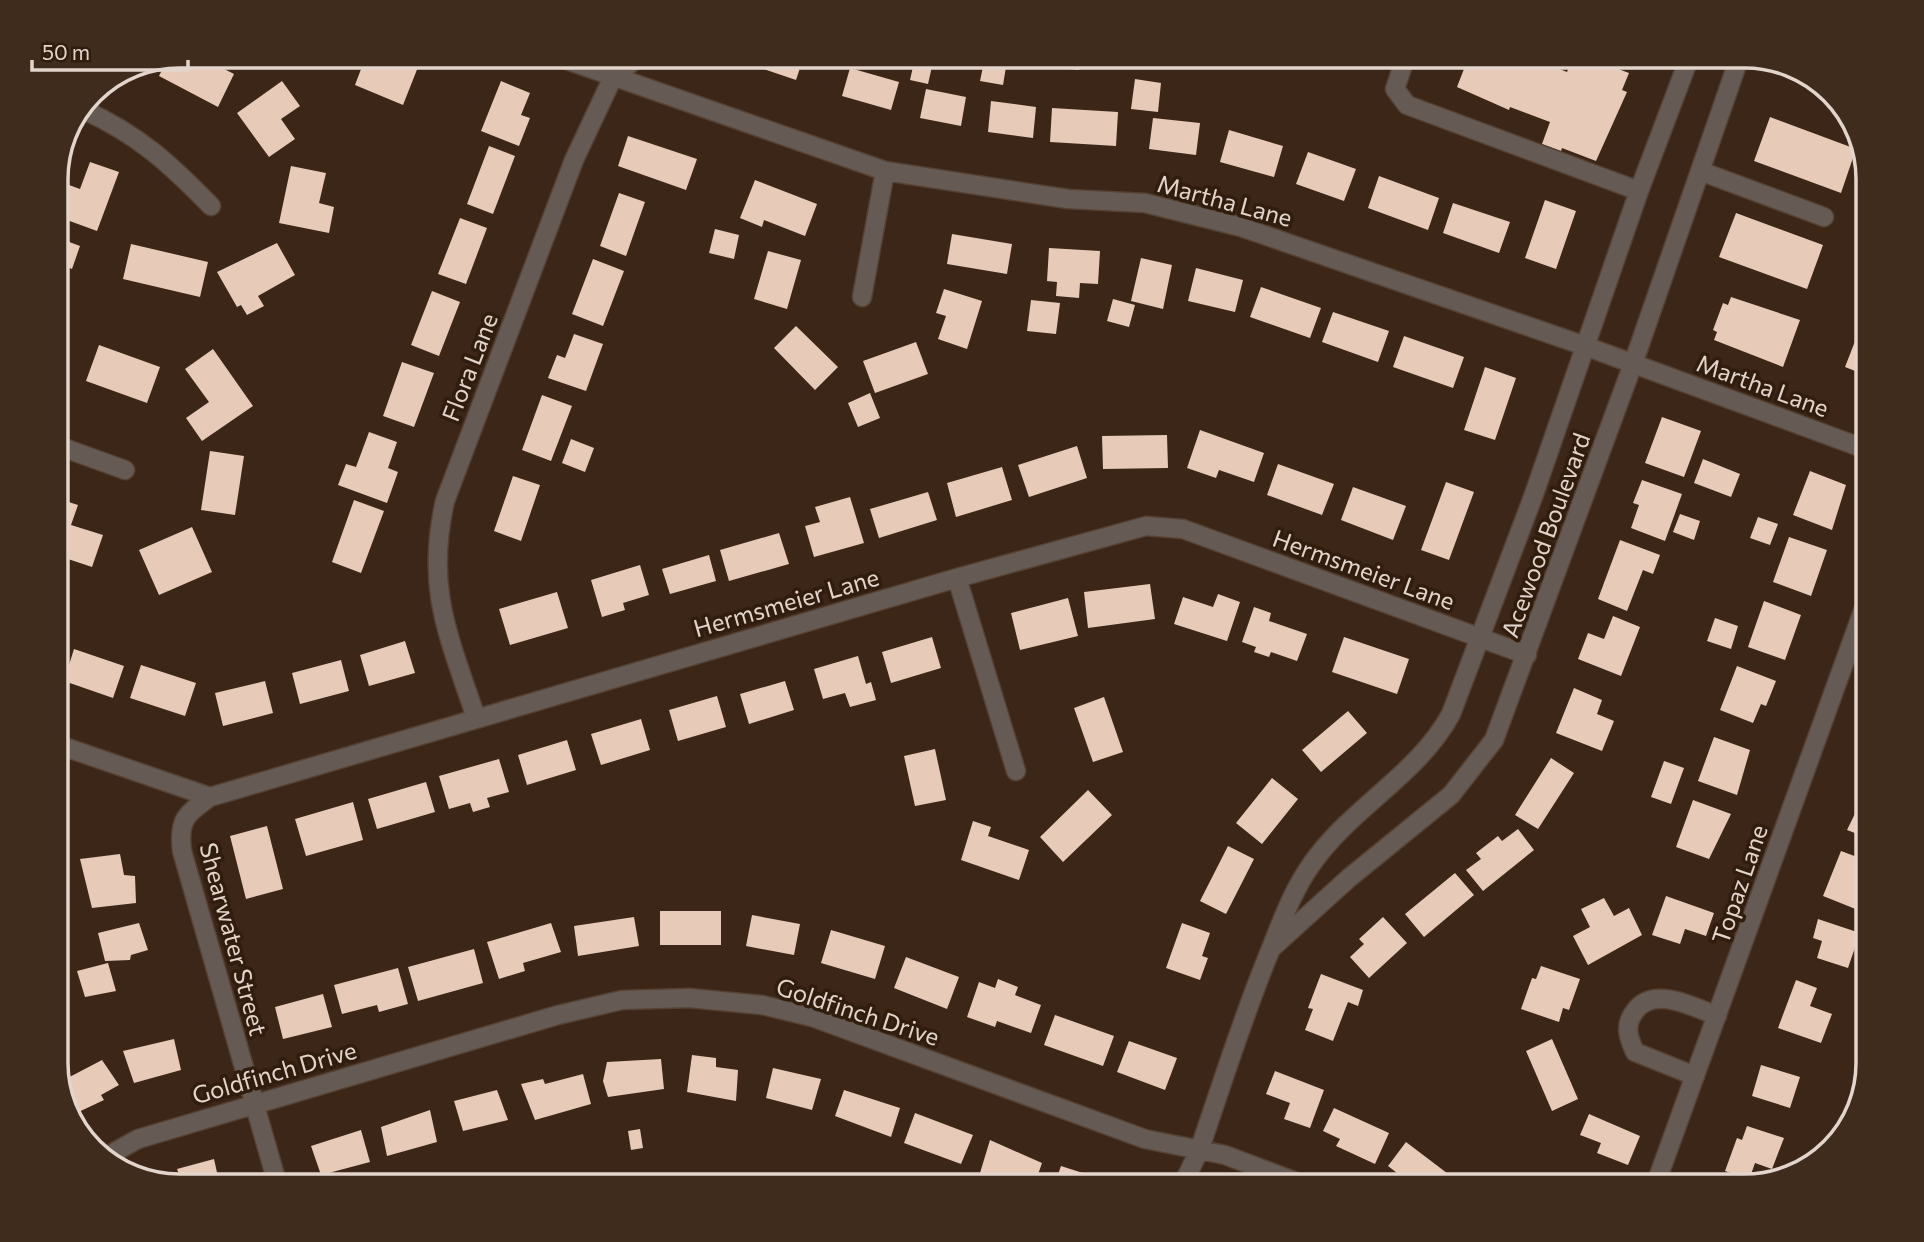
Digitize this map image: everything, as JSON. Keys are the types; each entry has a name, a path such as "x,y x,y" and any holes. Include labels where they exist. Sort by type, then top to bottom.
{"street":[{"name":"Martha Lane","path":"588,68 885,171 1068,199 1145,203 1241,227 1585,346 1856,446"},
{"name":"Flora Lane","path":"476,718 437,593 437,535 456,470 574,160 613,77 625,68"},
{"path":"1402,68 1395,89 1398,98 1407,105 1639,191"},
{"name":"Acewood Boulevard","path":"1188,1174 1199,1151 1284,910 1310,866 1338,828 1439,734 1480,639 1685,68"},
{"name":"Acewood Boulevard","path":"1271,948 1349,878 1451,795 1474,769 1494,740 1633,364 1736,68"},
{"path":"90,113 130,132 155,150 211,206"},
{"path":"862,297 885,171"},
{"path":"1700,171 1825,217"},
{"path":"68,449 125,470"},
{"name":"Hermsmeier Lane","path":"210,797 957,578 1146,526 1182,529 1527,655"},
{"path":"957,578 1016,771"},
{"name":"Topaz Lane","path":"1660,1174 1856,630"},
{"path":"68,748 210,797"},
{"name":"Shearwater Street","path":"210,797 187,815 180,833 182,851 199,918 256,1103 275,1174"},
{"name":"Goldfinch Drive","path":"114,1152 138,1139 256,1103 609,1003 690,998 738,1001 812,1017 1145,1139 1225,1155 1260,1174"},
{"path":"1695,1076 1635,1052 1627,1035 1629,1019 1639,1005 1655,998 1678,1002 1717,1016"}],"building":[{"path":"179,68 222,68 234,74 218,107 159,76 162,69"},
{"path":"361,68 418,68 403,105 355,85"},
{"path":"761,68 800,68 796,80"},
{"path":"850,68 899,82 891,110 842,96"},
{"path":"913,68 932,68 928,84 910,80"},
{"path":"983,68 1006,68 1003,85 980,81"},
{"path":"1464,68 1557,68 1567,72 1568,68 1616,68 1629,73 1622,90 1627,92 1596,161 1562,148 1561,151 1542,144 1550,122 1510,107 1509,110 1457,87"},
{"path":"1135,79 1161,83 1158,112 1131,109"},
{"path":"282,81 300,106 281,119 295,139 269,157 237,113"},
{"path":"501,81 530,93 521,115 530,118 519,146 481,131"},
{"path":"926,89 966,97 961,126 920,118"},
{"path":"991,101 1036,107 1033,138 988,132"},
{"path":"1052,108 1118,112 1116,146 1050,142"},
{"path":"1770,117 1851,147 1853,157 1841,193 1754,161"},
{"path":"1153,118 1200,123 1196,155 1149,149"},
{"path":"1229,130 1283,146 1274,177 1220,162"},
{"path":"628,136 697,159 686,190 618,166"},
{"path":"489,146 515,156 493,214 467,204"},
{"path":"1308,152 1356,169 1344,201 1296,184"},
{"path":"90,162 119,172 97,231 68,220 68,185 80,189"},
{"path":"291,166 326,173 319,203 334,207 329,233 279,223"},
{"path":"1379,176 1439,198 1428,230 1368,208"},
{"path":"755,180 817,204 805,236 764,220 762,227 740,218"},
{"path":"619,193 645,202 626,256 600,246"},
{"path":"1545,200 1576,211 1556,269 1525,258"},
{"path":"1453,203 1510,222 1499,253 1443,233"},
{"path":"1736,213 1823,245 1807,289 1719,257"},
{"path":"460,218 487,228 466,284 438,274"},
{"path":"715,229 739,235 734,259 709,253"},
{"path":"952,234 1012,244 1007,274 947,264"},
{"path":"68,242 80,246 72,269 68,267"},
{"path":"277,243 295,275 258,296 264,306 247,315 241,305 237,307 217,272"},
{"path":"131,244 208,262 200,297 123,279"},
{"path":"1049,248 1100,251 1098,284 1080,283 1079,298 1056,296 1057,282 1047,281"},
{"path":"768,251 801,260 787,309 754,299"},
{"path":"1141,258 1172,265 1163,309 1131,301"},
{"path":"593,259 624,271 603,326 572,314"},
{"path":"1196,268 1243,280 1235,312 1188,301"},
{"path":"1261,287 1321,308 1310,338 1250,317"},
{"path":"944,289 982,301 967,349 938,339 946,316 936,313"},
{"path":"432,291 460,302 439,356 411,345"},
{"path":"1731,297 1800,320 1783,367 1714,340 1717,332 1713,330 1723,303 1728,305"},
{"path":"1113,299 1135,305 1129,327 1107,321"},
{"path":"1031,300 1060,303 1056,334 1027,331"},
{"path":"1333,312 1389,331 1378,362 1322,342"},
{"path":"796,326 838,367 815,390 774,348"},
{"path":"574,334 603,344 586,391 548,378 557,355 565,358"},
{"path":"1404,336 1464,357 1453,388 1393,367"},
{"path":"1856,339 1856,371 1845,367"},
{"path":"916,342 928,374 875,393 863,361"},
{"path":"99,345 160,367 147,403 86,381"},
{"path":"213,349 253,406 202,441 186,418 209,402 185,369"},
{"path":"402,362 434,373 414,427 383,416"},
{"path":"1485,367 1516,378 1495,440 1464,430"},
{"path":"870,393 880,418 858,427 848,403"},
{"path":"542,395 572,406 551,461 522,450"},
{"path":"1662,417 1701,431 1684,477 1645,463"},
{"path":"1200,430 1264,453 1254,482 1219,470 1216,478 1187,468"},
{"path":"369,432 397,442 388,468 398,472 387,503 338,485 346,464 356,467"},
{"path":"1167,435 1168,468 1103,469 1102,436"},
{"path":"571,439 594,448 585,472 562,463"},
{"path":"1077,446 1087,478 1029,497 1018,465"},
{"path":"210,451 244,456 235,515 201,510"},
{"path":"1703,459 1740,474 1731,497 1694,483"},
{"path":"1278,464 1334,484 1322,515 1267,495"},
{"path":"1002,467 1012,500 956,517 947,483"},
{"path":"1810,471 1846,485 1832,530 1793,515"},
{"path":"513,476 540,485 521,541 494,531"},
{"path":"1642,480 1682,494 1665,541 1631,528 1639,505 1633,503"},
{"path":"1446,482 1474,492 1449,560 1421,550"},
{"path":"1353,487 1406,506 1393,540 1341,520"},
{"path":"928,492 937,520 879,538 870,509"},
{"path":"850,497 864,543 814,557 805,526 820,522 815,507"},
{"path":"354,500 384,511 361,573 332,562"},
{"path":"68,502 78,505 71,525 103,535 92,567 68,559"},
{"path":"1680,514 1700,521 1694,540 1673,532"},
{"path":"1758,517 1778,524 1770,545 1750,538"},
{"path":"192,527 212,572 159,595 139,550"},
{"path":"779,533 789,564 729,581 720,550"},
{"path":"1789,537 1827,550 1811,596 1773,582"},
{"path":"1620,540 1660,555 1653,574 1643,570 1627,611 1598,599"},
{"path":"709,555 716,581 670,594 662,569"},
{"path":"640,565 649,595 623,603 625,610 602,617 591,580"},
{"path":"1150,584 1155,619 1088,628 1084,592"},
{"path":"557,592 568,628 510,645 499,609"},
{"path":"1218,594 1240,602 1227,641 1174,624 1183,597 1213,607"},
{"path":"1068,598 1078,636 1020,650 1011,613"},
{"path":"1764,601 1801,615 1785,660 1748,647"},
{"path":"1254,607 1271,613 1269,621 1307,634 1297,661 1271,652 1269,657 1254,652 1256,647 1242,642"},
{"path":"1613,616 1640,627 1621,676 1578,659 1588,633 1604,639"},
{"path":"1715,618 1738,626 1731,649 1707,641"},
{"path":"932,637 941,668 891,683 882,652"},
{"path":"1344,637 1409,659 1397,694 1332,672"},
{"path":"405,641 415,673 369,686 360,655"},
{"path":"74,649 124,666 113,698 68,682 68,668"},
{"path":"858,656 866,684 871,682 876,700 850,707 845,693 823,699 814,669"},
{"path":"341,660 349,691 300,704 292,673"},
{"path":"141,665 196,683 185,716 130,698"},
{"path":"1737,666 1776,681 1766,706 1761,704 1753,723 1720,710"},
{"path":"265,681 273,713 223,726 215,693"},
{"path":"785,681 794,710 749,724 740,694"},
{"path":"1574,688 1602,700 1597,714 1614,721 1602,751 1556,733"},
{"path":"717,696 726,727 678,741 669,710"},
{"path":"1104,697 1123,752 1093,762 1074,708"},
{"path":"1348,711 1367,733 1321,772 1302,750"},
{"path":"641,719 650,750 601,765 591,734"},
{"path":"1714,737 1750,750 1737,795 1698,781"},
{"path":"567,740 576,770 527,785 518,755"},
{"path":"935,749 946,800 915,806 904,756"},
{"path":"1551,758 1574,773 1538,829 1515,815"},
{"path":"499,759 509,792 487,798 490,807 473,812 470,803 449,809 439,776"},
{"path":"1664,761 1684,768 1671,804 1651,797"},
{"path":"1272,778 1298,799 1262,844 1236,823"},
{"path":"426,782 435,812 377,829 368,799"},
{"path":"1088,790 1112,815 1063,862 1040,837"},
{"path":"1693,800 1731,814 1709,859 1676,847"},
{"path":"353,802 363,840 306,856 295,819"},
{"path":"1856,812 1856,833 1847,830"},
{"path":"973,821 991,827 988,836 1029,850 1019,880 961,860"},
{"path":"267,826 283,889 246,899 230,836"},
{"path":"1518,829 1534,850 1483,891 1466,870 1481,859 1476,853 1498,836 1502,841"},
{"path":"1228,846 1254,859 1226,914 1200,901"},
{"path":"1841,851 1856,857 1856,909 1823,896"},
{"path":"120,854 124,875 135,876 136,903 92,908 80,859"},
{"path":"1455,873 1474,895 1424,937 1405,914"},
{"path":"1666,896 1714,913 1706,936 1685,929 1680,944 1652,935"},
{"path":"1604,898 1614,916 1629,908 1642,935 1588,965 1573,936 1590,927 1581,909"},
{"path":"660,911 721,911 721,945 660,945"},
{"path":"752,915 800,924 794,955 746,946"},
{"path":"634,917 639,946 578,956 574,926"},
{"path":"1383,917 1407,943 1369,978 1350,957 1364,944 1359,939"},
{"path":"1818,919 1856,932 1856,945 1848,968 1817,958 1822,941 1813,938"},
{"path":"139,923 148,950 131,955 130,960 105,961 98,933"},
{"path":"551,923 561,952 523,963 525,971 499,979 487,942"},
{"path":"1182,923 1210,933 1202,956 1208,958 1200,980 1166,968"},
{"path":"831,930 885,946 875,979 821,963"},
{"path":"474,949 483,983 418,1001 408,967"},
{"path":"906,957 959,977 947,1009 894,988"},
{"path":"108,963 116,991 85,997 77,971"},
{"path":"1541,966 1580,979 1569,1010 1563,1008 1559,1022 1521,1009 1532,978 1536,979"},
{"path":"398,968 408,1004 379,1012 377,1005 342,1014 334,985"},
{"path":"1321,974 1363,990 1358,1006 1348,1002 1333,1041 1305,1030 1313,1009 1308,1008"},
{"path":"998,979 1018,987 1015,995 1041,1005 1031,1033 997,1021 995,1027 967,1017 979,982 995,988"},
{"path":"1796,980 1817,988 1810,1006 1832,1014 1821,1043 1778,1028"},
{"path":"323,994 332,1027 283,1039 275,1007"},
{"path":"1055,1015 1114,1036 1103,1066 1044,1045"},
{"path":"174,1039 181,1070 134,1083 123,1051"},
{"path":"1552,1039 1578,1099 1552,1111 1526,1051"},
{"path":"1129,1041 1177,1058 1165,1090 1117,1072"},
{"path":"692,1055 716,1058 716,1067 738,1070 736,1101 687,1092"},
{"path":"661,1059 664,1089 608,1097 603,1081 607,1062"},
{"path":"102,1060 119,1085 101,1095 104,1100 80,1111 69,1077"},
{"path":"1761,1065 1800,1077 1790,1108 1752,1096"},
{"path":"773,1068 821,1079 812,1110 766,1098"},
{"path":"1275,1071 1324,1090 1310,1128 1284,1119 1290,1103 1266,1094"},
{"path":"583,1074 591,1104 535,1120 521,1084 543,1079 545,1084"},
{"path":"497,1090 508,1120 463,1131 454,1101"},
{"path":"844,1090 900,1108 891,1137 835,1116"},
{"path":"1334,1108 1389,1133 1375,1164 1336,1146 1340,1139 1323,1131"},
{"path":"430,1110 437,1142 387,1156 381,1127"},
{"path":"915,1113 973,1135 961,1164 904,1143"},
{"path":"1589,1114 1640,1136 1628,1165 1597,1153 1601,1143 1580,1135"},
{"path":"1747,1126 1784,1138 1772,1169 1755,1163 1751,1173 1733,1174 1725,1171 1737,1138 1742,1140"},
{"path":"640,1129 643,1148 631,1150 628,1131"},
{"path":"361,1130 370,1162 321,1174 311,1146"},
{"path":"990,1140 1042,1163 1038,1174 980,1173"},
{"path":"1406,1142 1448,1174 1398,1174 1388,1166"},
{"path":"214,1159 217,1174 179,1174 177,1169"},
{"path":"1061,1166 1086,1174 1058,1174"}]}
